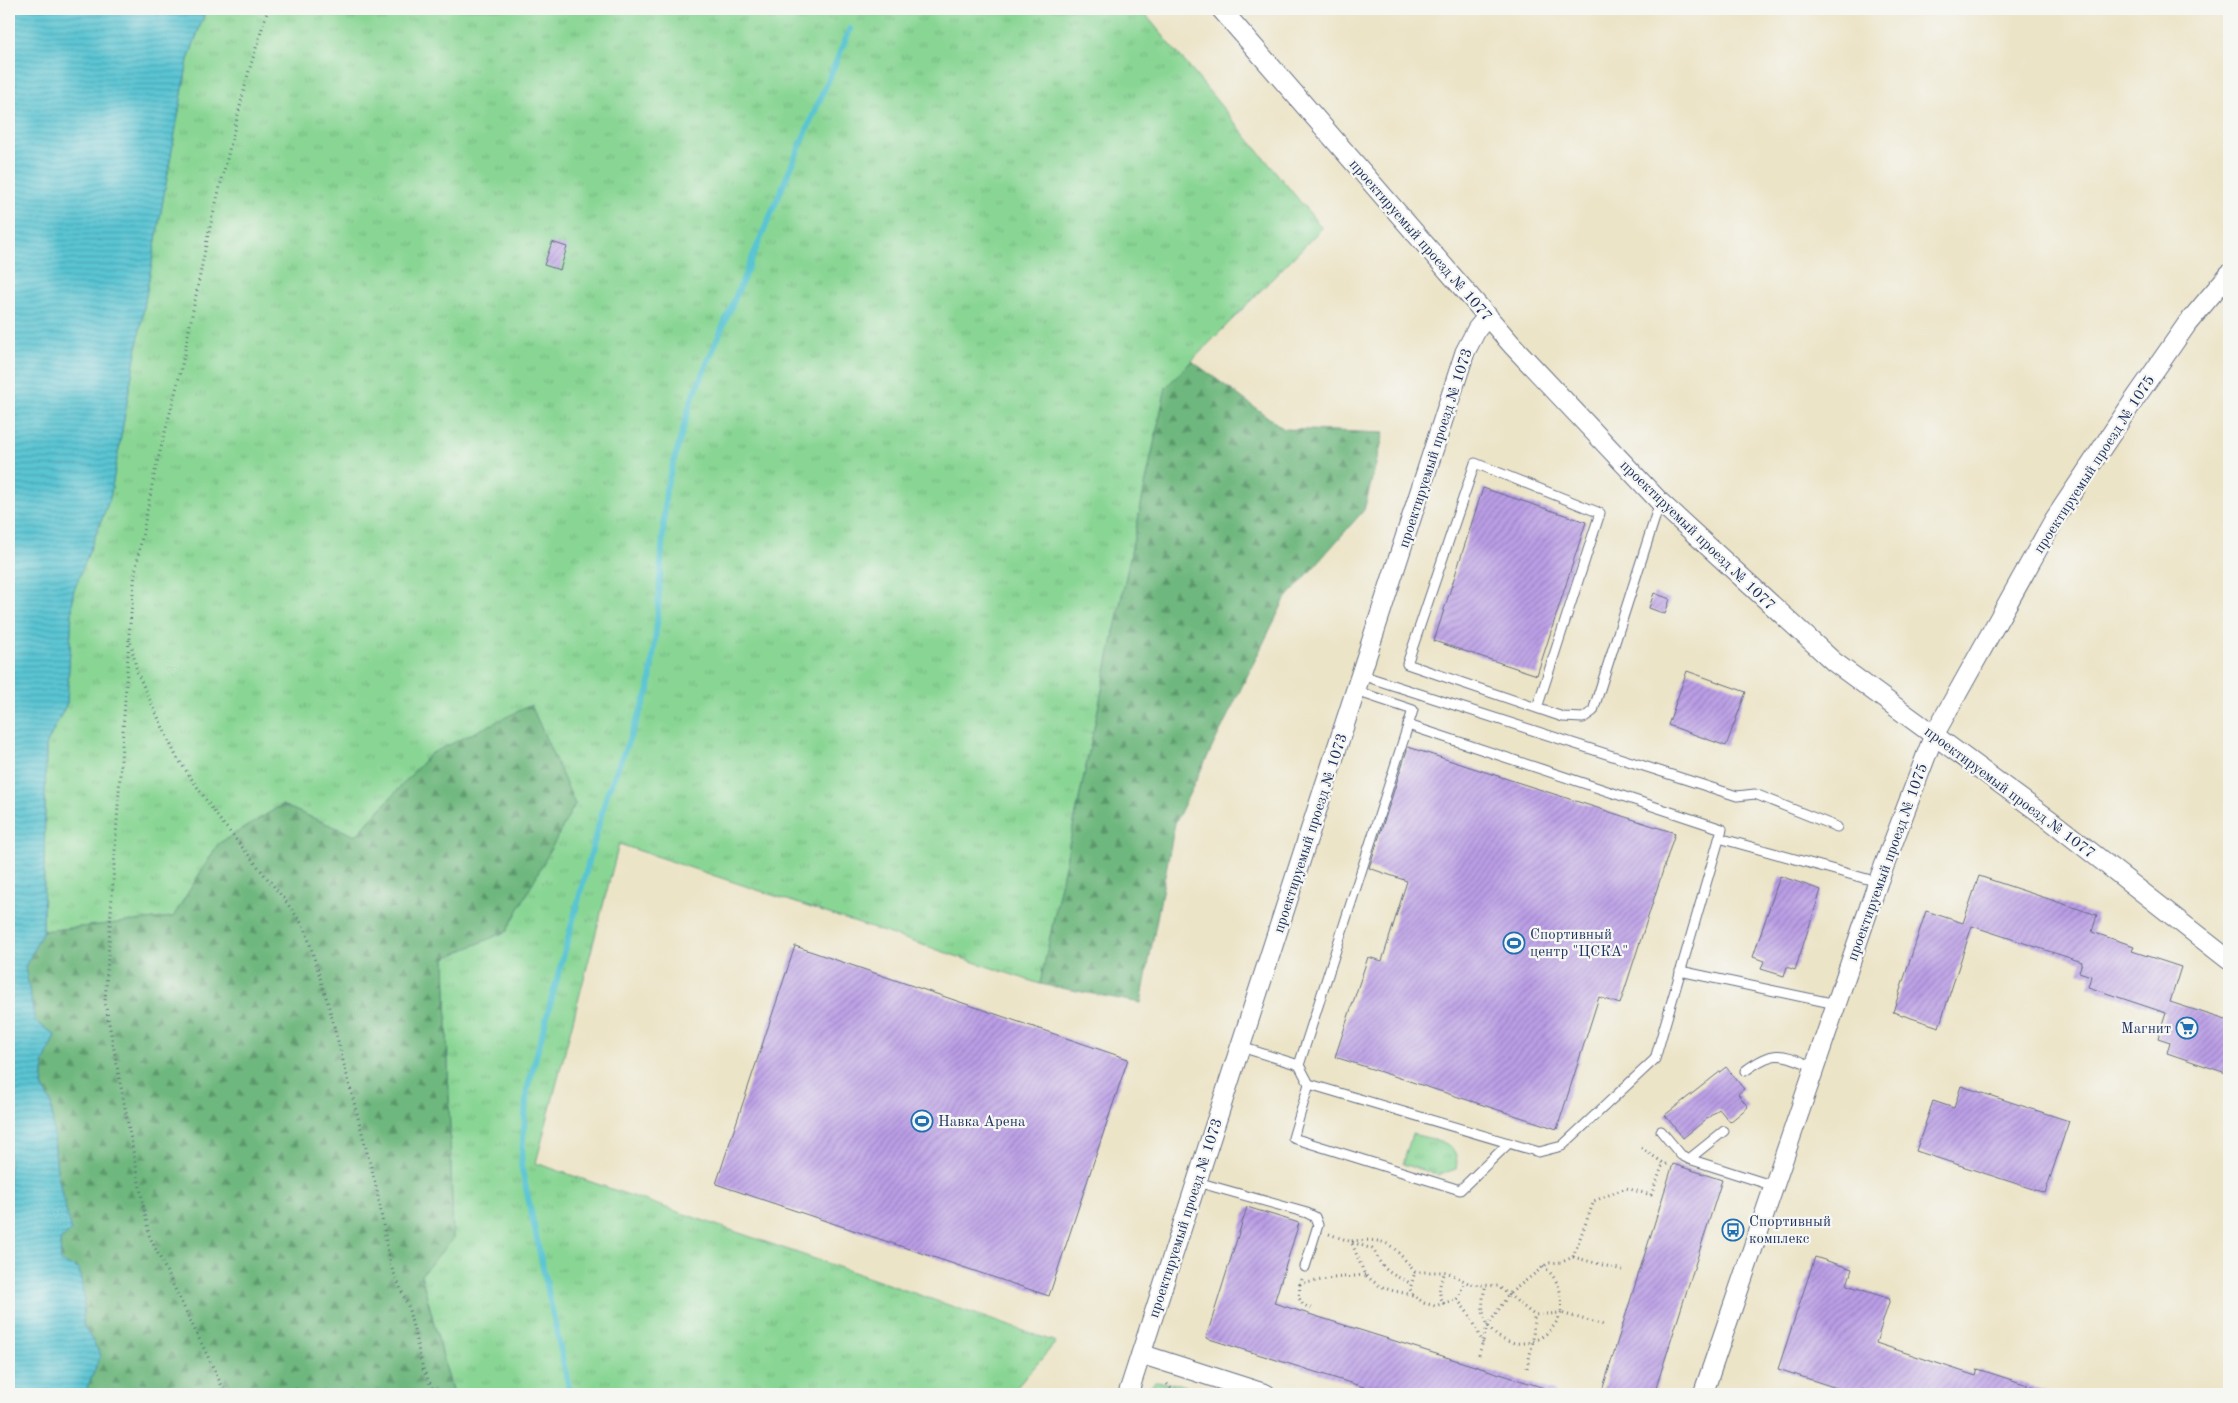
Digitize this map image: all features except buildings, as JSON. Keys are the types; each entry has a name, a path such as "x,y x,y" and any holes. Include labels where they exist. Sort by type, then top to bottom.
{"street":[{"name":"проектируемый проезд № 1077","path":"1221,9 1488,316 1660,502 1834,662 2050,820 2229,960"},
{"name":"проектируемый проезд № 1075","path":"1703,1394 1878,882 1934,735 2054,520 2132,403 2188,324 2229,274"},
{"name":"проектируемый проезд № 1073","path":"1128,1394 1465,352 1477,328 1488,316"},
{"path":"1141,1354 1266,1394"}],"lane":[{"path":"1538,708 1600,513 1475,463 1407,664 1564,717 1583,718 1593,711 1660,502"},
{"path":"1298,1065 1414,710 1358,683"},
{"path":"1358,683 1737,796 1755,794 1837,827"},
{"path":"1241,1047 1298,1065 1309,1084 1539,1152 1562,1146 1654,1058 1722,829 1408,725"},
{"path":"1720,838 1878,882"},
{"path":"1680,971 1836,1004"},
{"path":"1745,1071 1758,1061 1775,1054 1784,1055 1815,1067"},
{"path":"1309,1084 1293,1138 1460,1190 1509,1143"},
{"path":"1661,1131 1685,1157 1774,1186"},
{"path":"1685,1157 1724,1131"},
{"path":"1197,1182 1307,1213 1314,1217 1318,1226 1305,1267"}],"path":[{"path":"226,1394 149,1235 105,1002 129,634 135,573 154,475 181,370 211,226 248,74 268,9"},
{"path":"129,634 137,672 176,756 217,816 305,928 329,1007 377,1190 390,1264 408,1306 423,1369 435,1394"},
{"path":"1641,1148 1665,1164 1679,1163 1685,1157"},
{"path":"1573,1257 1594,1201 1626,1188 1651,1195 1665,1164"},
{"path":"1317,1230 1372,1250 1377,1254 1381,1265 1388,1272 1410,1283"},
{"path":"1351,1241 1372,1239 1384,1241 1392,1246 1415,1272 1445,1272 1470,1284 1498,1286 1534,1315 1561,1313 1604,1325"},
{"path":"1351,1241 1365,1275 1378,1285 1390,1290 1414,1295"},
{"path":"1479,1355 1487,1327 1509,1294 1548,1263 1562,1262 1573,1257 1622,1270"},
{"path":"1486,1285 1482,1297 1482,1310 1487,1327 1500,1339 1526,1343 1533,1342 1550,1333 1561,1313 1560,1290 1555,1279 1543,1266"},
{"path":"1305,1267 1300,1284 1299,1298 1303,1305 1313,1308"},
{"path":"1415,1272 1410,1283 1410,1289 1424,1303 1434,1306 1457,1299 1465,1282"},
{"path":"1444,1304 1439,1295 1439,1283 1445,1272"},
{"path":"1300,1284 1365,1275"},
{"path":"1457,1299 1471,1317 1482,1343"},
{"path":"1527,1368 1533,1342 1534,1315"},
{"path":"1161,1377 1176,1394"}],"green space":[{"path":"206,9 1141,9 1322,228 1166,387 1040,984 619,844 536,1163 1056,1342 1011,1394 453,1394 421,1274 453,1239 445,958 507,931 430,754 356,836 282,805 218,844 173,917 43,931 46,745 67,703 73,593 110,498 188,60"},
{"path":"1192,361 1284,429 1384,433 1364,510 1284,601 1175,823 1141,1003 1040,984 1166,387"},
{"path":"531,705 575,804 507,931 445,958 453,1239 421,1275 453,1394 87,1394 87,1388 101,1355 83,1325 84,1297 61,1262 60,1240 71,1231 57,1172 51,1103 42,1086 44,1062 55,1035 35,1022 25,967 43,931 173,917 218,844 282,805 356,836 430,754"},
{"path":"1412,1134 1437,1140 1450,1147 1455,1152 1457,1159 1456,1169 1438,1175 1403,1164"},
{"path":"1155,1382 1180,1384 1211,1394 1147,1394 1149,1388"}],"water":[{"path":"9,9 206,9 188,60 110,498 73,593 67,703 46,745 43,931 25,967 35,1021 55,1035 44,1062 42,1086 51,1103 57,1172 71,1231 60,1240 61,1262 79,1269 84,1297 83,1325 101,1355 87,1388 87,1394 9,1394"}],"waterway":[{"path":"570,1394 521,1165 527,1090 607,794 649,690 657,623 666,489 691,401 850,29"}],"place":[{"name":"Спортивный центр \"ЦСКА\"","path":"1514,943"},
{"name":"Магнит","path":"2187,1028"},
{"name":"Навка Арена","path":"922,1121"},
{"name":"Спортивный комплекс","path":"1733,1230"}]}
